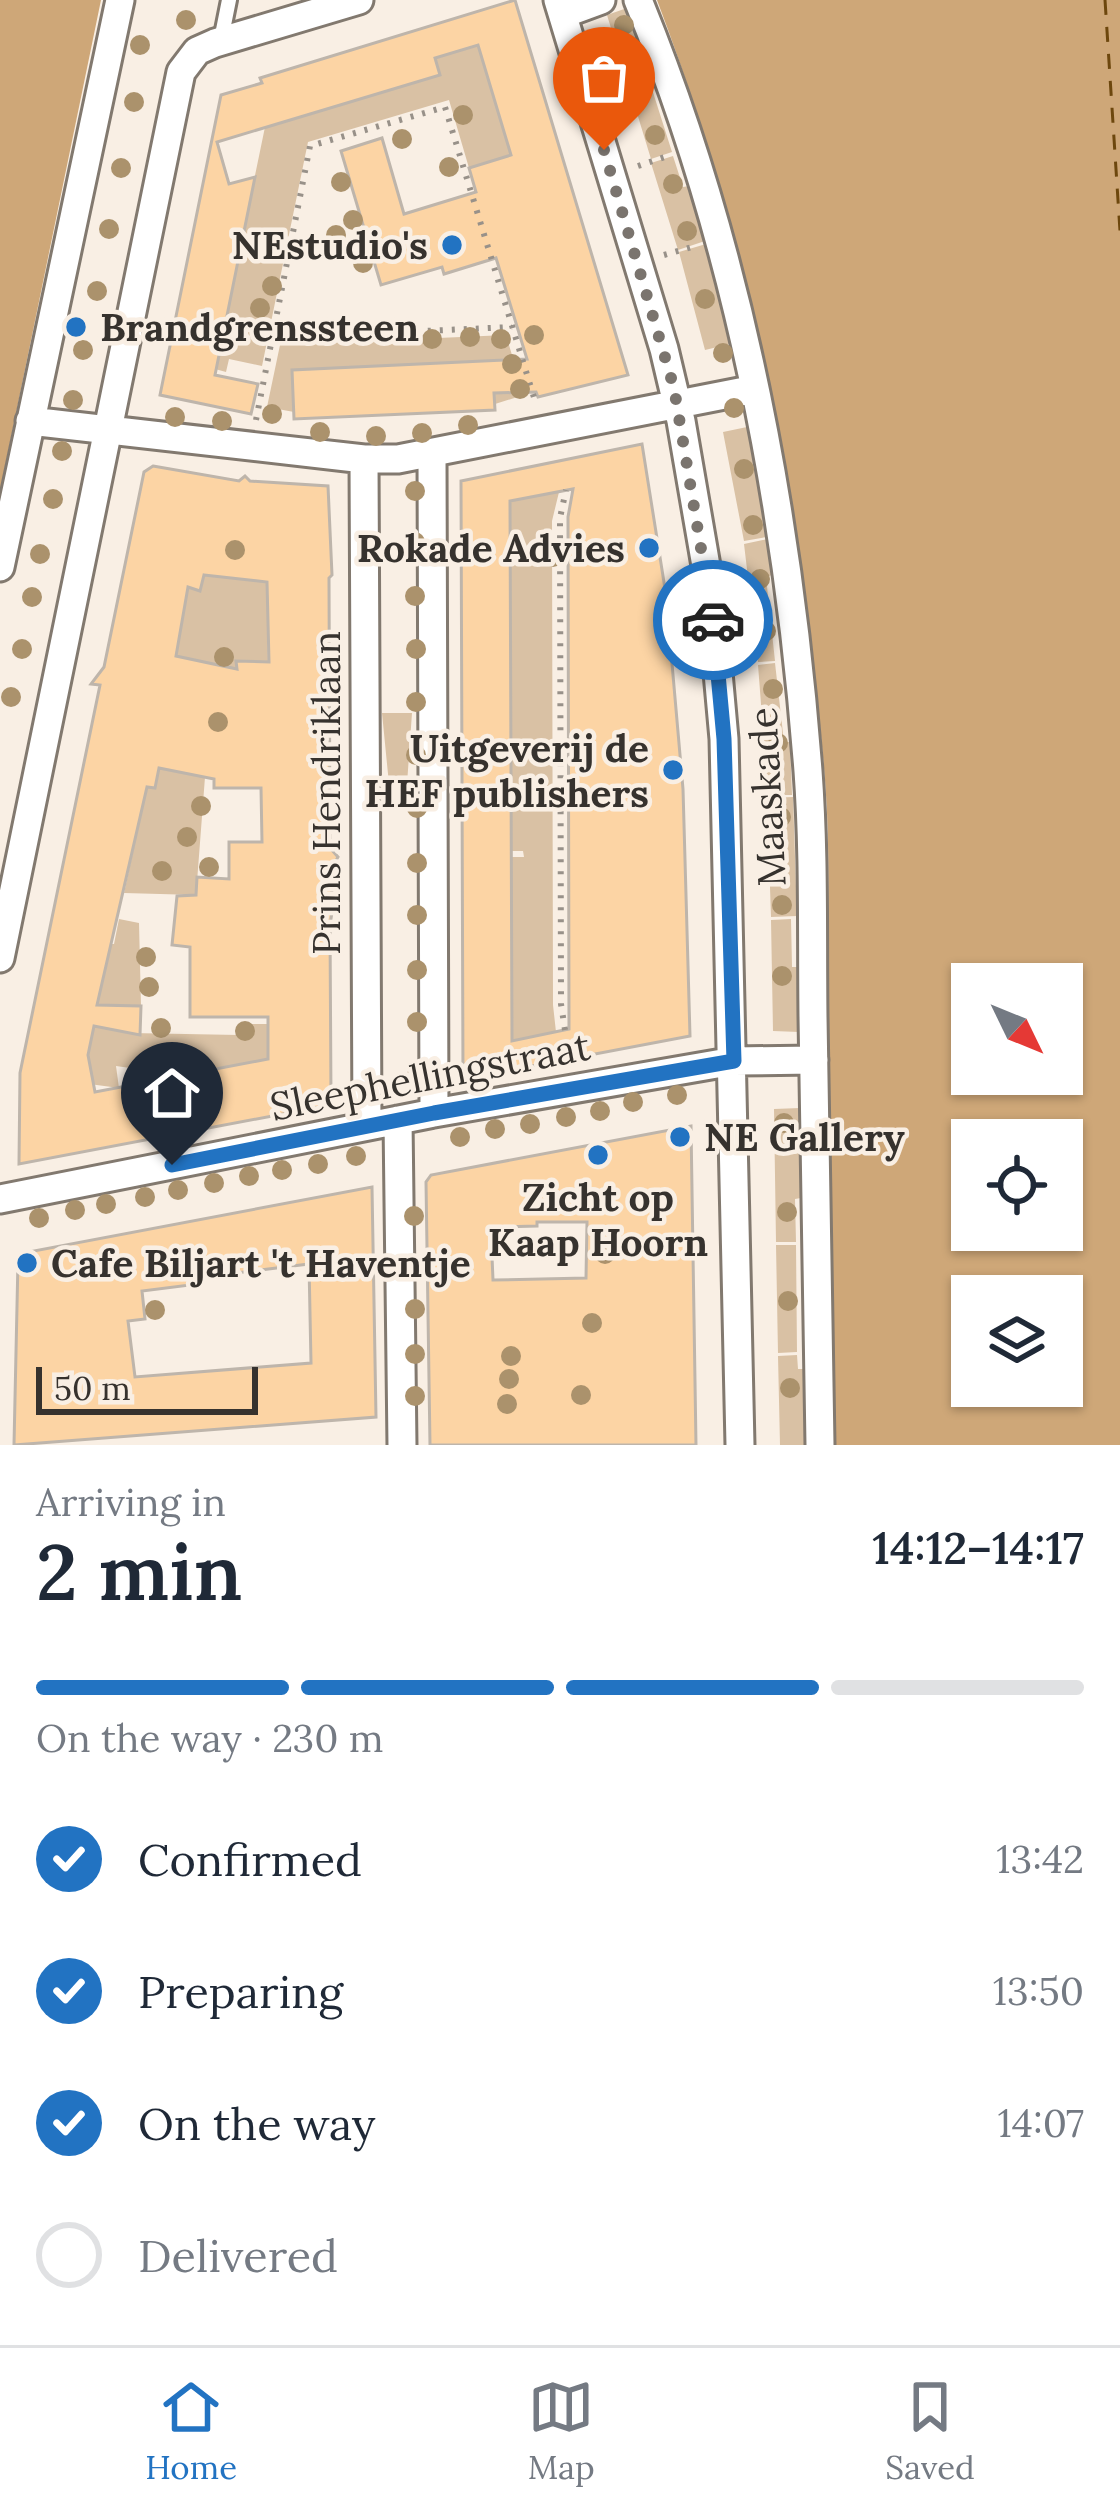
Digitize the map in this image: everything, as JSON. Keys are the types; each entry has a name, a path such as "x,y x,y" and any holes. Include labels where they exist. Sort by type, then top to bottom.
{"street":[{"path":"0,568 120,0"},
{"path":"0,958 184,65 197,51 221,40 359,0"},
{"name":"Maaskade","path":"602,0 560,7 678,404 704,548 721,689 734,1061 740,1445"},
{"name":"Maaskade","path":"638,0 718,239 755,389 782,538 808,772 820,1445"},
{"path":"30,421 364,459 432,454 755,389"},
{"path":"432,454 434,1113"},
{"name":"Prins Hendriklaan","path":"364,459 367,1126"},
{"path":"734,1061 814,1060"},
{"name":"Sleephellingstraat","path":"0,1199 434,1113 734,1061"},
{"path":"394,1444 398,1120"}],"lane":[{"path":"221,40 229,0"}],"path":[{"path":"251,447 310,146 445,106 547,431"},
{"path":"611,175 691,148"},
{"path":"639,263 718,239"},
{"path":"272,338 512,328"},
{"path":"565,1030 561,1004 560,518 566,490"}],"shaded area":[{"path":"0,0 101,0 0,491"},
{"path":"657,0 1120,0 1120,1445 835,1445 825,780 787,482 746,287 720,190"},
{"path":"630,7 657,83 651,86 672,152 651,159 607,15"},
{"path":"478,45 511,155 469,168 449,100 308,142 262,366 229,359 226,372 215,369 265,127 439,75 435,58"},
{"path":"673,156 683,187 689,186 705,241 678,250 651,163"},
{"path":"706,244 730,344 705,350 679,252"},
{"path":"506,335 524,395 495,404 493,362 293,370 294,412 267,407 280,345"},
{"path":"747,427 767,537 744,541 723,432"},
{"path":"559,492 552,521 556,1032 512,1041 511,857 524,857 523,851 511,851 510,501"},
{"path":"768,539 772,575 766,577 775,661 758,662 744,544"},
{"path":"267,562 269,776 205,777 196,895 124,893 147,787 155,788 187,587 200,590 203,575"},
{"path":"775,663 784,742 790,742 792,795 768,795 758,665"},
{"path":"382,713 412,713 407,784 389,784"},
{"path":"793,797 797,916 771,917 767,798"},
{"path":"119,919 139,923 141,1006 132,1006 131,1033 239,1035 240,1024 268,1024 268,1084 238,1064 140,1084 137,1069 116,1066 119,1088 82,1083 109,944 114,944"},
{"path":"791,919 799,1032 773,1031 771,920"},
{"path":"800,1108 801,1198 795,1199 796,1242 776,1242 774,1109"},
{"path":"776,1245 796,1245 797,1352 778,1353"},
{"path":"797,1355 798,1369 804,1369 805,1445 780,1445 778,1356"}],"building":[{"path":"515,0 628,375 538,397 536,392 494,393 495,410 294,419 292,370 527,359 496,258 444,274 442,267 381,285 341,151 382,138 404,214 476,192 469,168 511,155 478,45 435,58 440,75 217,142 229,184 255,177 215,375 258,384 251,414 160,395 221,95 262,83 260,78"},
{"path":"642,444 666,595 683,789 690,1036 463,1079 461,481","holes":["573,489 568,517 569,1029 512,1041 510,501"]},
{"path":"153,466 239,481 245,476 250,481 328,486 330,848 338,857 330,871 331,1099 325,1106 19,1164 20,1073 100,685 91,684 104,667 144,472","holes":["204,575 267,582 269,662 236,661 237,669 176,656 188,587 200,591","159,768 214,779 214,788 261,788 262,842 229,842 229,879 197,877 196,895 177,896 172,945 190,947 190,1017 268,1017 268,1059 95,1092 88,1055 94,1026 140,1035 141,1006 97,1005 147,787 155,788"]},
{"path":"691,1126 696,1445 430,1445 426,1182 431,1175","holes":["587,1222 586,1278 493,1280 491,1232 498,1232 497,1227"]},
{"path":"372,1187 376,1417 14,1445 18,1260 23,1253","holes":["309,1264 311,1363 135,1377 128,1321 145,1319 142,1291 198,1284 198,1279 212,1276"]}],"ferry route":[{"path":"1105,0 1120,231"}],"way so far":[{"path":"604,150 674,388 713,620"}],"place":[{"name":"NEstudio's","path":"452,245"},
{"name":"Brandgrenssteen","path":"76,327"},
{"name":"Rokade Advies","path":"649,548"},
{"name":"Uitgeverij de HEF publishers","path":"673,770"},
{"name":"NE Gallery","path":"680,1137"},
{"name":"Zicht op Kaap Hoorn","path":"598,1155"},
{"name":"Cafe Biljart 't Haventje","path":"27,1263"}],"route":[{"path":"172,1165 734,1061 724,739 713,620"}]}
